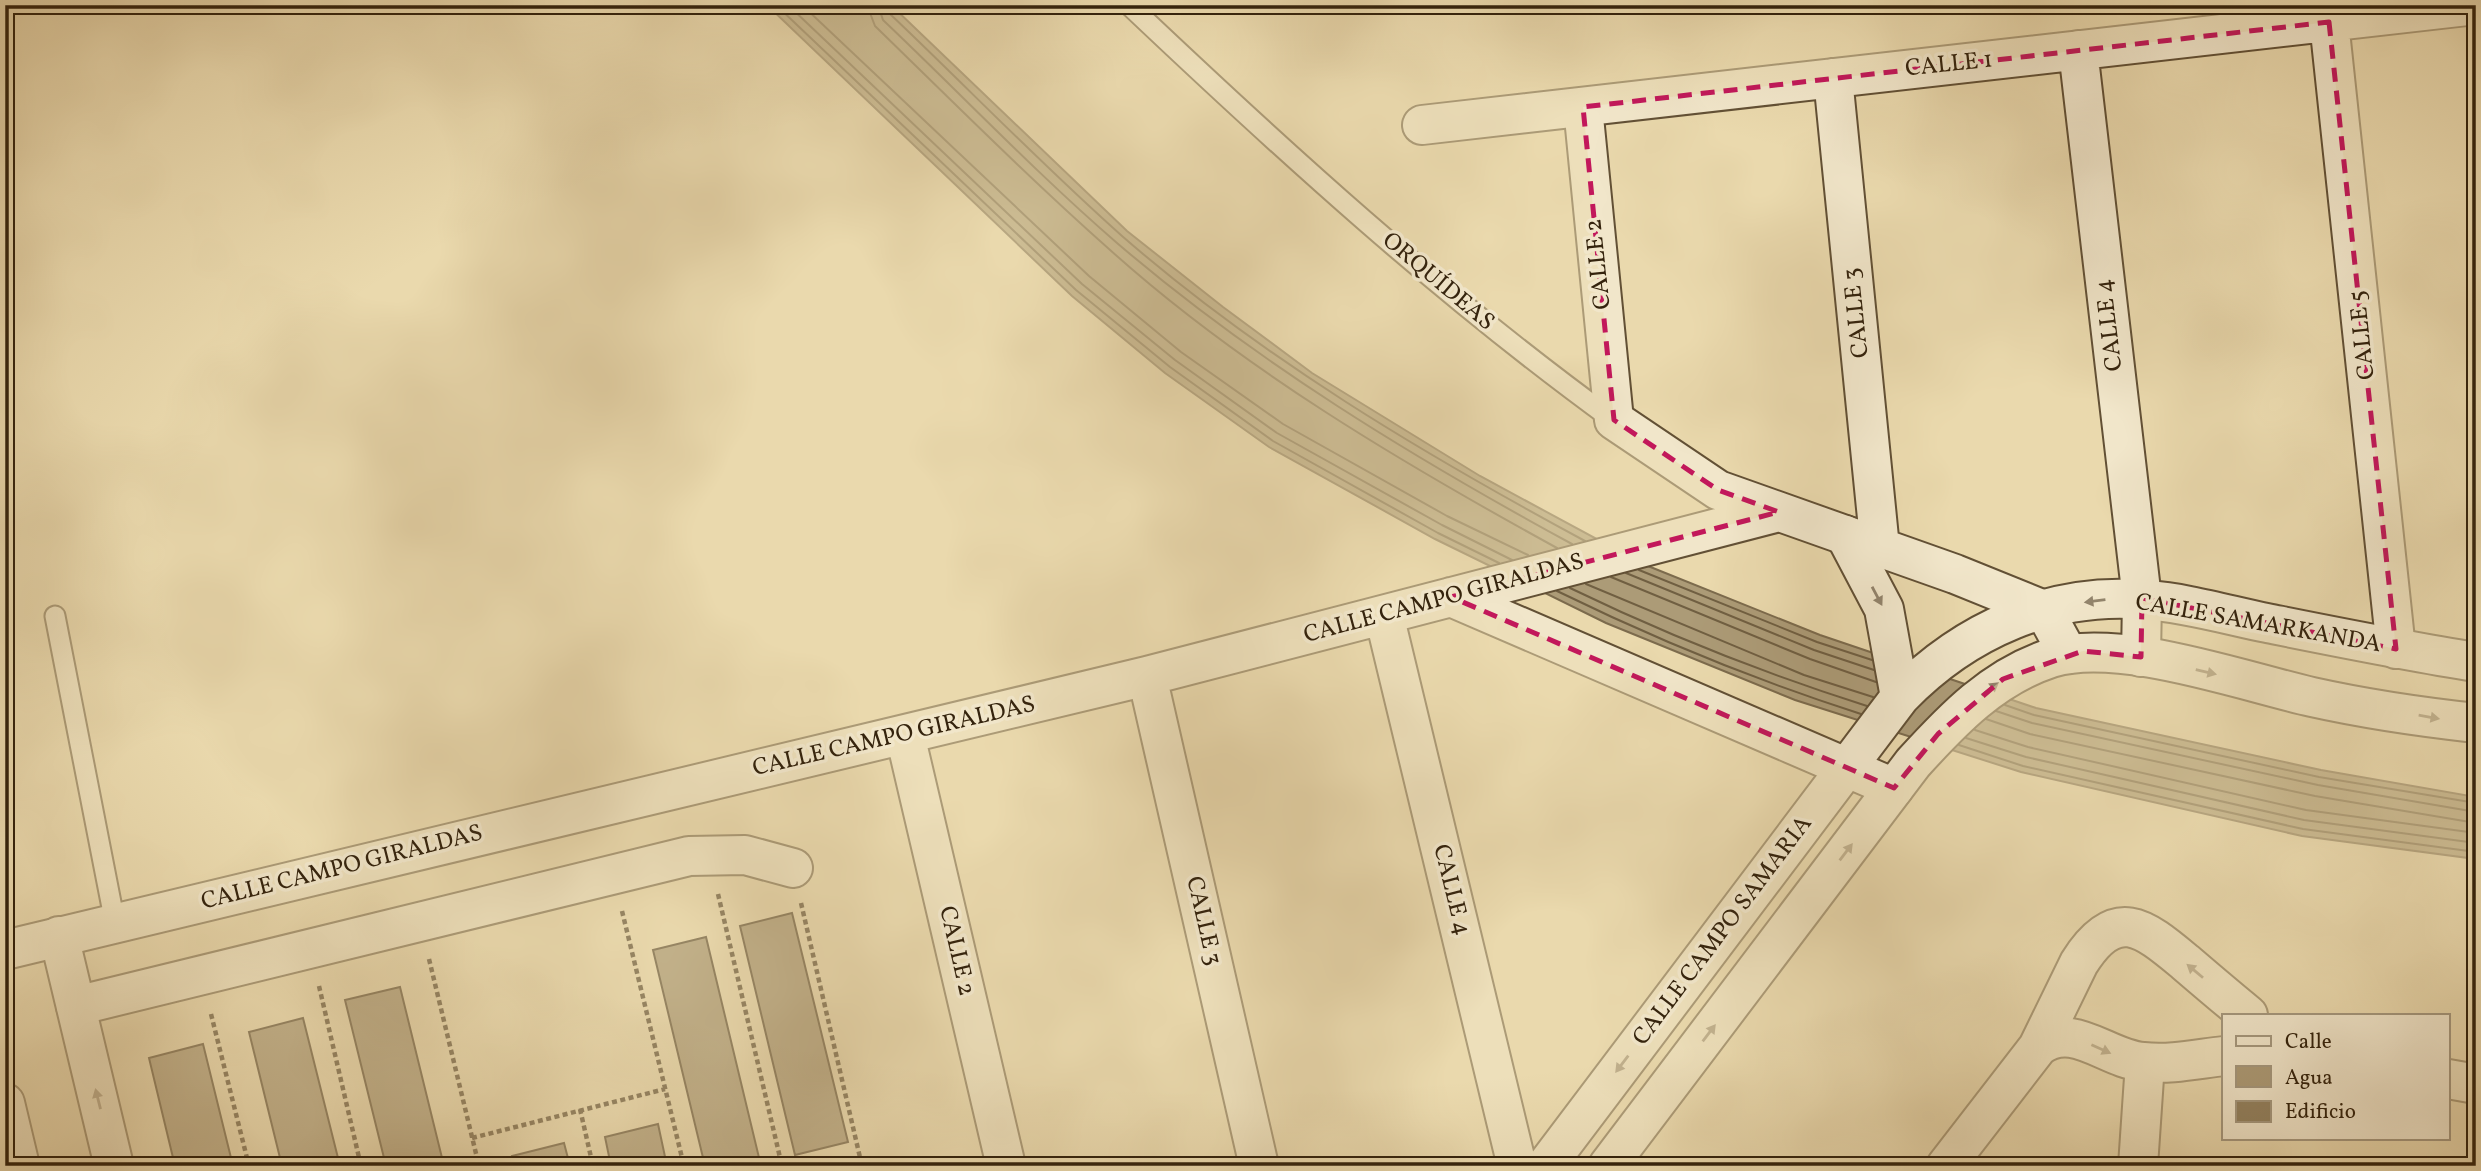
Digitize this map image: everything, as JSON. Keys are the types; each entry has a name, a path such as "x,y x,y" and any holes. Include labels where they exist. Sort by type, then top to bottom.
{"street":[{"name":"CALLE 1","path":"1422,125 2476,5"},
{"name":"CALLE 5","path":"2329,22 2396,649"},
{"name":"CALLE 4","path":"2078,50 2142,599 2141,657"},
{"name":"CALLE 3","path":"1833,78 1862,542"},
{"name":"CALLE 2","path":"1583,107 1614,420"},
{"name":"ORQUÍDEAS","path":"1614,420 1718,490 2044,610"},
{"name":"CALLE CAMPO GIRALDAS","path":"5,950 905,736 1779,512"},
{"path":"1862,542 1884,609 1900,697"},
{"path":"1451,597 1894,788"},
{"name":"CALLE SAMARKANDA","path":"1900,697 1955,649 2002,622 2044,610 2100,600 2142,599 2476,662"},
{"path":"2044,610 2068,654 2094,650 2141,657 2315,698 2476,723"},
{"name":"CALLE 4","path":"1384,615 1517,1166"},
{"name":"CALLE CAMPO SAMARIA","path":"1608,1166 1894,788 1938,734 1996,684 2051,658 2068,654"},
{"name":"CALLE 3","path":"1147,676 1259,1166"},
{"name":"CALLE CAMPO SAMARIA","path":"1546,1166 1900,697"},
{"name":"CALLE 2","path":"905,736 1006,1166"},
{"path":"76,1006 614,874 709,854 745,855 793,868"},
{"path":"1946,1166 2038,1046 2086,951 2108,933 2126,927 2148,932 2247,1014"},
{"path":"60,936 114,1166"},
{"path":"2038,1046 2046,1040 2068,1036 2116,1056 2145,1063 2222,1056"},
{"path":"2138,1166 2145,1063"},
{"path":"2450,1079 2476,1084"},
{"path":"5,1103 20,1166"}],"lane":[{"name":"ORQUÍDEAS","path":"1129,5 1421,270 1549,373 1614,420"},
{"path":"55,616 115,923"}],"path":[{"path":"709,854 782,1166"},
{"path":"793,868 862,1166"},
{"path":"614,874 684,1166"},
{"path":"420,922 479,1166"},
{"path":"310,948 361,1166"},
{"path":"201,975 249,1166"},
{"path":"472,1138 665,1089"},
{"path":"580,1109 593,1166"}],"highlighted area":[{"path":"2329,22 2396,649 2142,598 2141,657 2083,651 2003,679 1938,734 1894,788 1451,597 1779,512 1718,490 1614,420 1583,107"}],"water":[{"path":"767,5 891,5 1127,231 1223,307 1312,373 1480,476 1643,564 1820,635 2036,708 2321,770 2476,797 2476,859 2302,836 2021,772 1795,700 1606,623 1435,539 1269,447 1165,373 1072,296"}],"building":[{"path":"792,913 848,1142 795,1155 740,926"},
{"path":"706,937 761,1166 705,1166 653,950"},
{"path":"400,987 444,1166 386,1166 345,1000"},
{"path":"303,1018 340,1166 282,1166 249,1032"},
{"path":"203,1044 233,1166 175,1166 149,1058"},
{"path":"658,1124 667,1166 611,1166 605,1137"},
{"path":"564,1143 570,1166 514,1166 512,1156"}]}
